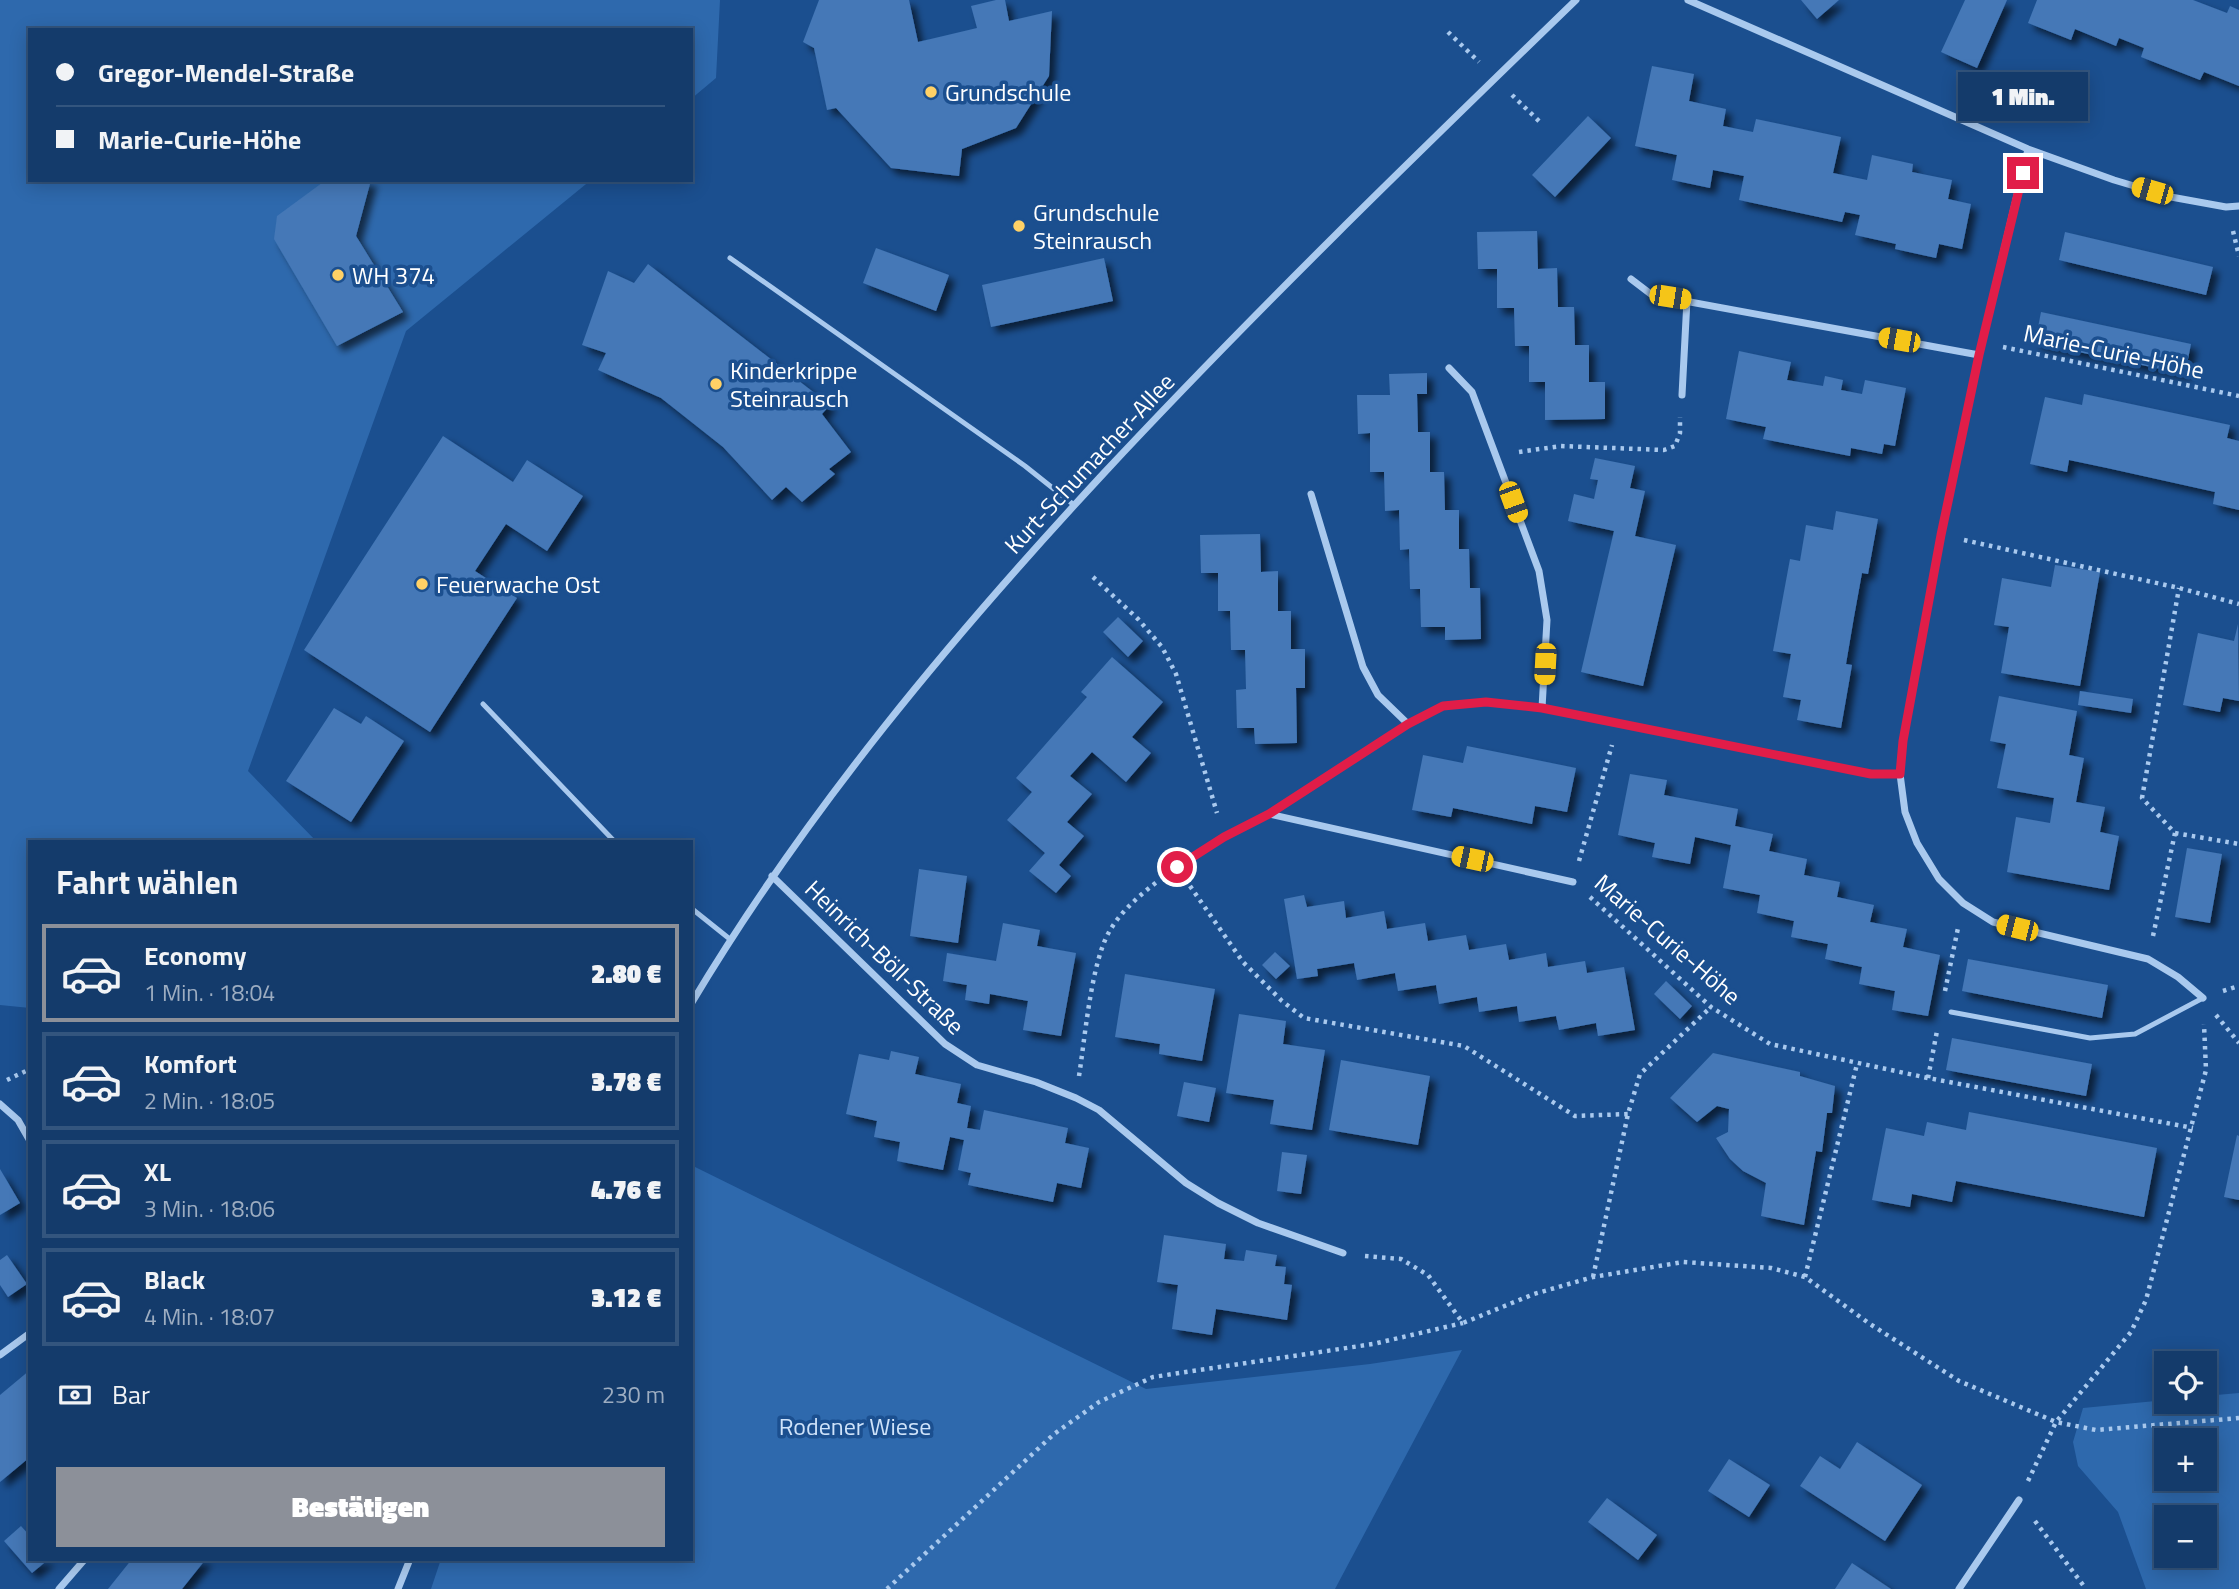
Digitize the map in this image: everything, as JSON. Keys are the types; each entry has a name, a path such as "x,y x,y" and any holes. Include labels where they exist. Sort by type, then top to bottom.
{"street":[{"name":"Kurt-Schumacher-Allee","path":"693,1001 772,876 893,712 963,629 1183,388 1576,0"},
{"path":"1688,0 2028,149 2171,197 2239,206"},
{"path":"2028,149 1979,355 1941,535 1903,741 1900,774 1905,812 1917,842 1939,878 1963,903 1993,922 2148,959 2178,977 2203,998"},
{"path":"1632,279 1653,295 1979,355"},
{"path":"1682,395 1686,300"},
{"path":"1450,368 1472,392 1539,571 1547,620 1542,708"},
{"path":"1311,494 1363,667 1378,695 1408,724"},
{"path":"1177,867 1224,837 1269,814 1408,724 1443,706 1486,702 1542,708 1871,774 1900,774"},
{"path":"1269,814 1573,882"},
{"name":"Heinrich-Böll-Straße","path":"772,876 945,1044 977,1065 1036,1082 1099,1110 1186,1183 1219,1203 1258,1223 1343,1253"},
{"path":"0,1104 18,1120 28,1138"},
{"path":"0,1354 28,1334"},
{"path":"1959,1589 2019,1500"},
{"path":"59,1589 84,1561"},
{"path":"398,1589 409,1561"}],"lane":[{"path":"730,258 1025,466 1074,505"},
{"path":"483,704 613,840"},
{"path":"693,910 731,940"},
{"path":"1951,1012 2090,1038 2135,1034 2203,998"}],"path":[{"name":"Marie-Curie-Höhe","path":"1982,343 2239,396"},
{"path":"1496,455 1561,446 1664,450 1675,446 1679,433 1682,395"},
{"path":"1941,535 2239,604"},
{"path":"1093,577 1138,619 1162,648 1171,665 1224,837"},
{"path":"2179,588 2142,798 2175,833 2239,844"},
{"path":"1573,882 1618,724"},
{"path":"2148,959 2175,833"},
{"path":"1076,1098 1095,974 1108,933 1136,899 1177,867 1243,962 1282,1001 1304,1018 1464,1046 1575,1116 1628,1114"},
{"name":"Marie-Curie-Höhe","path":"1573,882 1711,1007 1770,1044 1857,1064 2193,1128"},
{"path":"2203,998 2239,1043"},
{"path":"2086,1589 2019,1500 2056,1422 2130,1332 2146,1300 2206,1070 2203,998"},
{"path":"1593,1277 1628,1114 1640,1074 1711,1007"},
{"path":"1805,1278 1857,1064"},
{"path":"0,1084 28,1070"},
{"path":"1343,1253 1401,1259 1428,1275 1463,1323"},
{"path":"887,1589 1054,1434 1110,1397 1153,1377 1373,1344 1463,1323 1534,1294 1593,1277 1684,1262 1771,1268 1805,1278 1959,1381 2056,1422 2096,1430 2239,1418"}],"green space":[{"path":"0,0 720,0 716,78 693,97 693,28 28,28 28,182 589,182 406,331 248,771 315,840 28,840 28,1008 0,1005"},
{"name":"Rodener Wiese","path":"693,1166 1146,1389 1370,1364 1462,1350 1335,1589 431,1589 440,1561 693,1561"},
{"path":"2239,1393 2239,1589 2146,1589 2118,1512 2078,1466 2073,1442 2083,1408 2154,1401 2154,1414 2217,1414 2217,1395"}],"building":[{"name":"Grundschule","path":"819,0 909,0 918,42 977,28 971,6 996,0 1005,0 1009,21 1052,11 1049,76 1016,128 962,149 959,176 891,168 836,108 827,110 814,48 803,42"},
{"path":"1801,0 1839,0 1817,19"},
{"path":"1965,0 2007,0 1977,68 1941,52"},
{"path":"2037,0 2193,0 2227,13 2230,6 2239,10 2239,86 2204,72 2200,80 2141,57 2144,48 2119,38 2116,46 2075,29 2071,40 2028,23"},
{"path":"1652,66 1694,74 1689,101 1726,109 1723,126 1753,132 1756,119 1841,137 1833,173 1867,180 1872,155 1913,164 1912,172 1952,180 1948,199 1971,204 1962,249 1939,244 1936,258 1895,249 1896,244 1855,235 1860,215 1845,212 1842,222 1739,200 1744,176 1713,170 1710,188 1672,180 1677,155 1635,146"},
{"path":"1588,116 1611,138 1555,197 1532,175"},
{"name":"WH 374","path":"323,182 370,182 356,236 403,312 337,346 274,239 277,216"},
{"path":"1537,231 1538,269 1557,268 1558,307 1574,307 1575,345 1589,345 1589,382 1605,382 1605,419 1545,420 1545,382 1529,382 1529,346 1515,346 1514,308 1497,308 1497,269 1478,269 1477,232"},
{"path":"2065,232 2213,267 2206,295 2059,260"},
{"path":"876,248 949,275 936,311 863,283"},
{"path":"1104,258 1113,301 991,327 982,285"},
{"name":"Kinderkrippe Steinrausch","path":"648,264 830,405 822,414 851,452 829,469 835,474 802,502 786,487 772,500 723,447 661,398 598,370 606,353 582,345 608,271 634,283"},
{"path":"2041,312 2191,344 2185,374 2035,343"},
{"path":"1739,351 1791,362 1787,380 1823,386 1825,376 1843,380 1841,390 1862,394 1865,380 1906,388 1895,446 1884,444 1882,454 1851,448 1850,456 1763,439 1766,427 1726,419"},
{"path":"1427,373 1427,394 1417,394 1418,432 1430,432 1430,472 1444,472 1445,510 1459,510 1459,549 1469,549 1470,588 1480,588 1481,639 1445,640 1445,627 1421,627 1420,589 1410,589 1409,549 1400,550 1399,510 1385,511 1384,472 1370,472 1370,433 1358,434 1357,395 1390,395 1389,374"},
{"path":"2084,394 2230,425 2227,438 2239,441 2239,510 2213,504 2215,492 2107,468 2069,460 2067,472 2030,464 2045,397 2082,405"},
{"name":"Feuerwache Ost","path":"443,436 513,482 527,460 583,496 547,551 506,524 475,571 517,598 430,732 304,650"},
{"path":"1595,458 1635,466 1630,488 1645,491 1635,536 1676,545 1643,686 1581,672 1614,531 1568,521 1574,494 1594,499 1598,480 1590,479"},
{"path":"1836,511 1878,519 1868,574 1862,573 1854,617 1846,664 1852,665 1841,728 1797,720 1801,700 1783,697 1791,654 1773,651 1790,559 1800,561 1806,525 1833,530"},
{"path":"1260,534 1261,572 1278,571 1278,611 1291,611 1291,649 1305,649 1305,688 1296,688 1297,743 1255,744 1254,728 1237,728 1236,690 1246,689 1245,650 1231,650 1230,611 1218,611 1218,573 1201,573 1200,535"},
{"path":"2055,565 2100,572 2080,686 2001,673 2009,627 1994,625 2002,578 2051,587"},
{"path":"1118,617 1143,641 1128,657 1103,632"},
{"path":"2238,624 2239,701 2223,698 2220,712 2183,705 2198,633 2234,641"},
{"path":"1112,657 1163,702 1132,737 1151,753 1126,782 1092,752 1070,776 1092,794 1067,822 1084,836 1059,865 1071,876 1056,893 1029,871 1045,853 1007,820 1032,792 1016,778 1087,697 1081,692"},
{"path":"2080,691 2133,699 2131,713 2078,705"},
{"path":"1999,696 2077,711 2069,755 2084,758 2076,802 2105,807 2100,832 2119,836 2109,890 2007,872 2016,817 2050,823 2054,798 1997,788 2006,744 1990,741"},
{"path":"334,708 361,724 366,716 404,741 351,822 286,781"},
{"path":"1467,746 1576,768 1567,812 1535,806 1532,824 1453,808 1451,817 1412,810 1423,755 1463,763"},
{"path":"1630,774 1667,780 1664,795 1738,809 1735,826 1773,834 1769,851 1807,859 1804,875 1840,882 1837,897 1874,905 1870,922 1907,929 1903,947 1940,955 1928,1016 1892,1010 1895,991 1859,984 1862,967 1825,959 1828,944 1791,937 1794,921 1757,913 1760,895 1723,888 1731,845 1695,837 1690,864 1652,857 1655,843 1618,835"},
{"path":"2187,848 2222,854 2210,923 2175,917"},
{"path":"919,869 967,876 958,943 910,936"},
{"path":"1304,895 1307,907 1344,901 1346,918 1384,911 1387,929 1425,923 1428,941 1466,935 1469,950 1506,944 1509,960 1546,953 1548,967 1585,961 1587,973 1624,967 1635,1030 1598,1036 1596,1023 1559,1030 1556,1016 1519,1022 1517,1006 1479,1012 1477,997 1439,1004 1436,985 1398,991 1395,973 1357,980 1354,963 1317,969 1318,976 1297,979 1284,899"},
{"path":"1003,923 1040,930 1037,946 1076,953 1061,1036 1023,1030 1028,1001 990,994 989,1004 965,1000 967,985 943,981 947,953 996,961"},
{"path":"1275,952 1290,966 1276,979 1262,965"},
{"path":"1968,959 2108,985 2102,1018 1962,991"},
{"path":"1125,974 1215,989 1202,1061 1159,1054 1160,1044 1115,1037"},
{"path":"1666,981 1692,1006 1680,1019 1654,994"},
{"path":"1239,1014 1286,1021 1283,1044 1325,1050 1312,1130 1270,1124 1274,1100 1226,1093"},
{"path":"1952,1038 2092,1064 2086,1096 1946,1070"},
{"path":"891,1051 919,1057 915,1074 961,1084 957,1103 971,1106 967,1128 980,1130 984,1110 1068,1128 1065,1143 1089,1148 1081,1188 1057,1183 1053,1202 968,1185 971,1173 958,1170 964,1140 950,1137 943,1170 897,1161 900,1142 874,1137 877,1121 846,1114 859,1054 889,1060"},
{"path":"1713,1053 1800,1072 1800,1076 1835,1086 1832,1113 1827,1113 1822,1152 1816,1151 1804,1225 1761,1216 1766,1183 1743,1171 1730,1159 1716,1138 1728,1132 1729,1109 1717,1106 1697,1122 1670,1098"},
{"path":"1341,1060 1430,1076 1418,1145 1329,1130"},
{"path":"1184,1082 1216,1088 1209,1122 1177,1116"},
{"path":"1969,1112 2157,1148 2144,1217 1956,1181 1952,1202 1912,1194 1910,1207 1872,1200 1886,1128 1924,1136 1927,1122 1966,1130"},
{"path":"2237,1135 2239,1136 2239,1200 2224,1197"},
{"path":"1282,1152 1307,1155 1301,1194 1277,1191"},
{"path":"0,1169 20,1203 0,1215"},
{"path":"1164,1235 1226,1244 1224,1259 1244,1261 1246,1250 1277,1255 1275,1266 1286,1267 1284,1284 1292,1285 1287,1320 1216,1309 1212,1335 1172,1329 1178,1285 1157,1282"},
{"path":"7,1255 27,1284 8,1297 0,1285 0,1260"},
{"path":"28,1372 28,1459 0,1482 0,1395"},
{"path":"1857,1442 1922,1485 1885,1541 1800,1486 1820,1456 1840,1469"},
{"path":"1729,1459 1770,1485 1749,1517 1708,1491"},
{"path":"1607,1498 1657,1535 1638,1560 1588,1522"},
{"path":"21,1526 28,1534 28,1561 47,1561 32,1573 4,1541"},
{"path":"130,1561 204,1561 182,1589 108,1589"},
{"path":"1852,1563 1891,1589 1835,1589"}],"place":[{"name":"Grundschule","path":"931,92"},
{"name":"Grundschule Steinrausch","path":"1019,226"},
{"name":"WH 374","path":"338,275"},
{"name":"Kinderkrippe Steinrausch","path":"716,384"},
{"name":"Feuerwache Ost","path":"422,584"}],"route":[{"path":"1177,867 1224,837 1269,814 1408,724 1443,706 1486,702 1542,708 1871,774 1900,774 1903,741 1941,535 1979,355 2023,173"}]}
